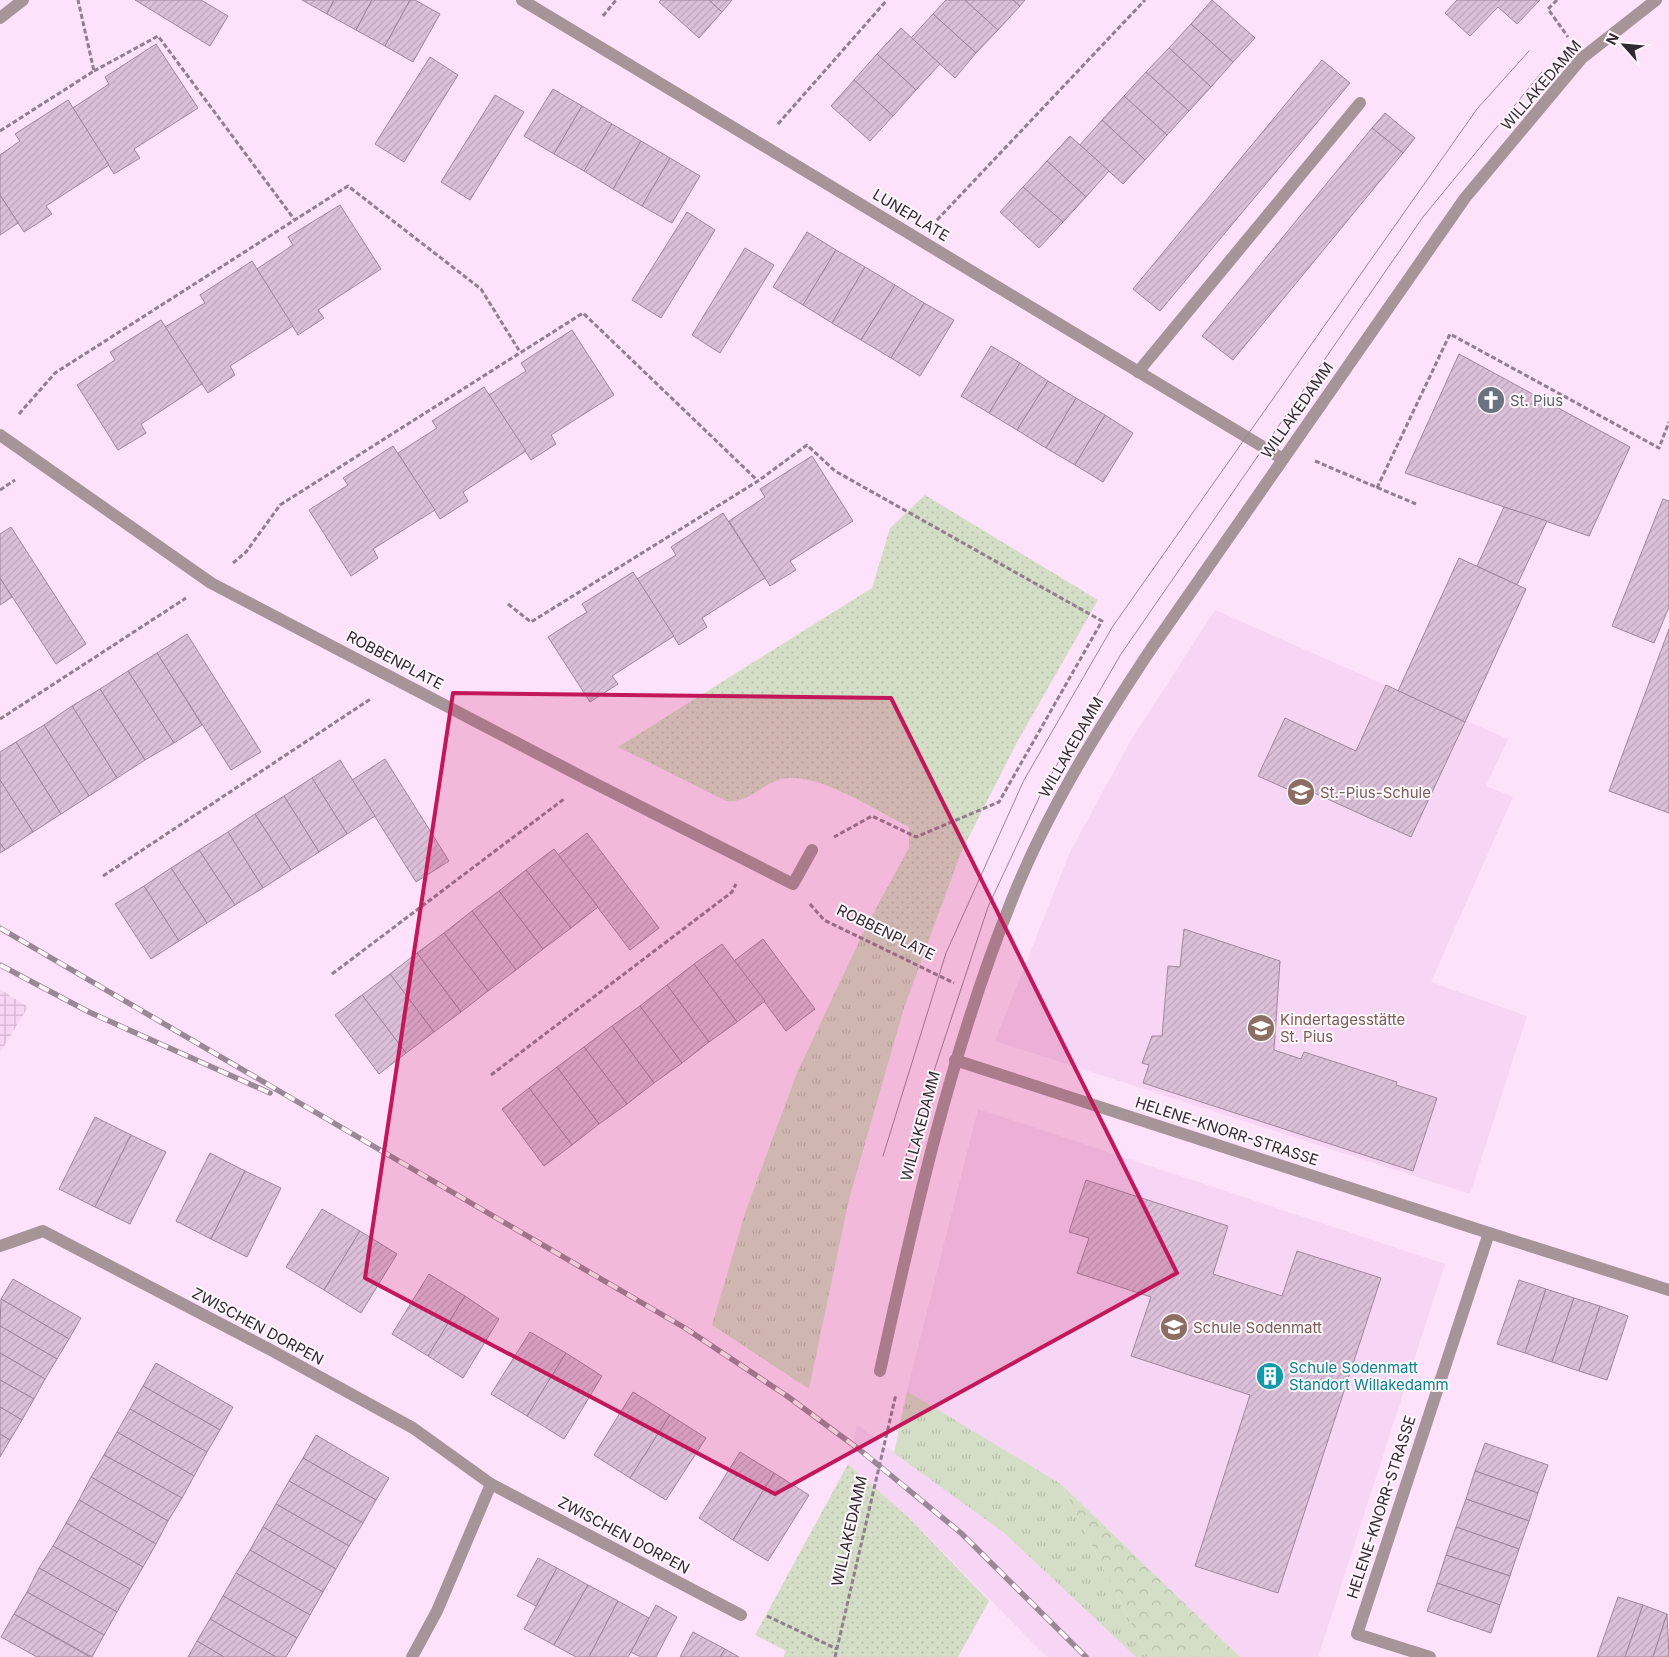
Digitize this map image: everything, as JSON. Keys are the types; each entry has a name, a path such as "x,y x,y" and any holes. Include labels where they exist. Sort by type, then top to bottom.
{"street":[{"path":"0,18 23,0"},
{"name":"LUNEPLATE","path":"522,0 762,143 1283,459"},
{"name":"WILLAKEDAMM","path":"880,1371 917,1200 955,1060 1011,900 1050,816 1114,705 1465,198 1582,58 1656,0"},
{"path":"1138,372 1360,103"},
{"name":"ROBBENPLATE","path":"0,435 211,582 588,780 793,884"},
{"path":"793,884 812,850"},
{"name":"HELENE-KNORR-STRASSE","path":"955,1060 1669,1290"},
{"name":"ZWISCHEN DORPEN","path":"0,1246 43,1231 269,1349 413,1428 491,1484 741,1615"},
{"name":"HELENE-KNORR-STRASSE","path":"1430,1657 1357,1634 1489,1233"},
{"path":"412,1657 437,1611 491,1484"}],"path":[{"path":"78,0 94,71"},
{"path":"762,143 887,0"},
{"path":"919,238 1146,0"},
{"path":"1557,0 1548,9 1582,58"},
{"path":"0,131 94,71 158,36 295,220"},
{"path":"0,435 55,373 348,186 481,289 520,352"},
{"path":"0,719 211,582 246,552 280,505 583,313 758,481"},
{"path":"1376,488 1450,334 1659,448 1669,422"},
{"path":"508,604 531,622 758,481 807,445 835,471 1102,621 999,802 916,837 872,816 812,850"},
{"path":"1283,459 1320,462 1416,504"},
{"path":"103,876 399,680"},
{"path":"332,974 588,780"},
{"path":"491,1076 732,892 750,863"},
{"name":"ROBBENPLATE","path":"793,884 824,920 977,993"},
{"name":"WILLAKEDAMM","path":"835,1657 895,1402 896,1393 880,1371"},
{"path":"741,1615 767,1616 838,1649"}],"highlighted area":[{"path":"453,693 891,698 1177,1273 775,1494 365,1278"}],"shaded area":[{"path":"1215,610 1508,739 1486,786 1513,797 1431,982 1527,1016 1470,1194 995,1041 1070,852 1131,740"},
{"path":"0,989 28,1007 0,1053"},
{"name":"Schule Sodenmatt","path":"978,1109 1445,1264 1318,1657 1240,1657 1061,1484 907,1391"},
{"path":"857,1425 1003,1532 1136,1657 1047,1657 908,1517 848,1464"}],"green space":[{"path":"925,495 1098,600 1016,744 961,852 922,956 865,929 909,848 909,827 829,786 796,778 774,781 742,799 726,801 618,747 872,588 890,528"},
{"path":"1016,744 961,852 904,1008 849,1199 809,1389 712,1325 746,1210 797,1073 865,929 909,848 909,827"},
{"path":"907,1391 1061,1484 1148,1657 1136,1657 1003,1532 894,1453"},
{"path":"848,1464 908,1517 989,1601 958,1657 783,1657 786,1651 755,1635"},
{"path":"1061,1484 1240,1657 1148,1657"}],"building":[{"path":"135,0 201,0 228,16 210,46"},
{"path":"302,0 334,0 327,14"},
{"path":"334,0 372,0 356,30 327,14"},
{"path":"372,0 410,0 385,46 356,30"},
{"path":"410,0 415,0 440,14 413,62 385,46"},
{"path":"661,0 709,0 722,12 699,38 659,2"},
{"path":"709,0 732,0 722,12"},
{"path":"946,0 965,0 998,30 976,53 933,14"},
{"path":"965,0 1013,0 1020,6 998,30"},
{"path":"1013,0 1025,0 1020,6"},
{"path":"1212,0 1255,38 1233,62 1191,24"},
{"path":"1457,0 1540,0 1517,24 1498,7 1470,36 1445,13"},
{"path":"933,14 976,53 955,78 911,38"},
{"path":"1191,24 1233,62 1211,87 1169,48"},
{"path":"901,28 940,64 916,90 877,54"},
{"path":"156,44 198,108 134,149 140,158 114,174 73,108 109,84 105,77"},
{"path":"1169,48 1211,87 1189,111 1146,72"},
{"path":"877,54 916,90 893,116 854,80"},
{"path":"430,57 458,75 404,162 375,144"},
{"path":"1322,60 1350,83 1160,311 1133,289"},
{"path":"1146,72 1189,111 1167,135 1124,96"},
{"path":"854,80 893,116 870,141 831,106"},
{"path":"553,89 582,106 554,154 524,136"},
{"path":"495,95 524,112 470,200 441,182"},
{"path":"1124,96 1167,135 1145,160 1102,120"},
{"path":"68,100 109,165 46,206 52,214 24,232 0,195 0,155 20,141 15,134"},
{"path":"582,106 612,124 584,171 554,154"},
{"path":"1385,113 1415,138 1403,153 1372,128"},
{"path":"1102,120 1145,160 1123,184 1080,145"},
{"path":"612,124 641,141 613,189 584,171"},
{"path":"1372,128 1403,153 1233,360 1202,336"},
{"path":"1070,136 1109,171 1086,197 1047,161"},
{"path":"641,141 670,158 642,206 613,189"},
{"path":"670,158 700,176 672,223 642,206"},
{"path":"1047,161 1086,197 1063,222 1023,187"},
{"path":"1023,187 1063,222 1039,248 1000,212"},
{"path":"0,195 18,223 0,235"},
{"path":"340,205 381,269 318,310 324,318 298,335 257,269 293,245 288,237"},
{"path":"687,212 715,230 661,318 632,300"},
{"path":"807,232 836,250 803,305 773,287"},
{"path":"745,248 774,265 720,353 692,335"},
{"path":"836,250 865,267 832,323 803,305"},
{"path":"252,261 293,326 230,366 235,375 208,393 165,327 205,303 200,295"},
{"path":"865,267 895,285 861,340 832,323"},
{"path":"895,285 924,303 891,358 861,340"},
{"path":"924,303 954,320 920,376 891,358"},
{"path":"161,320 202,384 141,424 146,433 118,450 77,385 115,360 110,352"},
{"path":"572,330 614,395 551,435 556,444 531,460 489,395 526,371 521,363"},
{"path":"991,346 1020,363 989,413 961,396"},
{"name":"St. Pius","path":"1459,354 1630,447 1589,536 1405,473"},
{"path":"1020,363 1048,381 1017,430 989,413"},
{"path":"1048,381 1076,398 1046,448 1017,430"},
{"path":"484,387 526,451 463,492 468,501 440,519 398,453 437,428 432,421"},
{"path":"1076,398 1105,415 1075,465 1046,448"},
{"path":"1105,415 1133,433 1103,482 1075,465"},
{"path":"393,446 435,510 373,549 378,558 351,576 309,510 348,485 343,478"},
{"path":"812,456 853,521 790,561 796,570 770,586 729,521 765,497 760,489"},
{"path":"1663,499 1669,501 1669,607 1654,643 1612,626"},
{"path":"1504,507 1547,521 1517,585 1477,566"},
{"path":"723,513 765,578 702,618 707,627 679,645 637,579 676,555 671,547"},
{"path":"11,527 86,644 56,664 0,578 0,534"},
{"path":"1459,558 1526,589 1465,722 1398,691"},
{"path":"633,572 674,636 612,676 618,684 590,702 548,637 587,612 582,604"},
{"path":"0,578 12,597 0,605"},
{"path":"1669,629 1669,813 1609,791"},
{"path":"187,634 261,752 231,770 157,653"},
{"path":"157,653 202,725 174,743 128,671"},
{"path":"128,671 174,743 145,760 100,689"},
{"path":"1386,685 1465,722 1411,837 1310,791 1307,798 1258,776 1285,718 1356,751"},
{"path":"100,689 145,760 117,778 72,706"},
{"path":"72,706 117,778 89,796 44,725"},
{"path":"44,725 89,796 61,814 16,742"},
{"path":"16,742 61,814 33,832 0,780 0,752"},
{"path":"385,759 449,861 416,882 352,780"},
{"path":"340,760 375,816 347,834 312,778"},
{"path":"312,778 347,834 319,852 284,796"},
{"path":"0,780 33,832 5,850 0,843"},
{"path":"284,796 319,852 291,870 255,814"},
{"path":"255,814 291,870 263,888 228,832"},
{"path":"228,832 263,888 235,905 199,850"},
{"path":"587,833 659,928 630,950 558,855"},
{"path":"0,843 5,850 0,853"},
{"path":"554,849 598,907 571,928 526,870"},
{"path":"199,850 235,905 207,923 171,868"},
{"path":"171,868 207,923 179,941 144,886"},
{"path":"526,870 571,928 543,949 499,891"},
{"path":"144,886 179,941 151,959 115,904"},
{"path":"499,891 543,949 516,970 472,911"},
{"path":"472,911 516,970 488,991 444,933"},
{"path":"1184,929 1280,961 1274,1050 1301,1059 1304,1052 1397,1082 1396,1085 1437,1098 1413,1171 1143,1083 1149,1065 1142,1063 1152,1036 1162,1036 1168,966 1180,967"},
{"path":"444,933 488,991 461,1012 417,953"},
{"path":"763,939 815,1009 786,1031 734,961"},
{"path":"722,944 765,1001 737,1022 694,964"},
{"path":"417,953 461,1012 434,1032 390,974"},
{"path":"694,964 737,1022 709,1042 667,985"},
{"path":"390,974 434,1032 406,1053 362,995"},
{"path":"667,985 709,1042 682,1063 640,1006"},
{"path":"362,995 406,1053 379,1074 335,1015"},
{"path":"640,1006 682,1063 654,1083 612,1026"},
{"path":"612,1026 654,1083 627,1104 584,1047"},
{"path":"584,1047 627,1104 599,1124 557,1067"},
{"path":"557,1067 599,1124 572,1145 529,1088"},
{"path":"529,1088 572,1145 544,1166 502,1109"},
{"path":"95,1117 131,1135 95,1207 59,1189"},
{"path":"131,1135 166,1152 130,1224 95,1207"},
{"path":"210,1153 245,1171 211,1239 176,1221"},
{"path":"245,1171 281,1188 247,1257 211,1239"},
{"name":"Schule Sodenmatt Standort Willakedamm","path":"1086,1180 1228,1226 1213,1274 1282,1296 1297,1251 1381,1278 1278,1593 1195,1566 1250,1395 1131,1356 1151,1297 1077,1273 1089,1238 1069,1232"},
{"path":"322,1209 360,1231 324,1290 286,1267"},
{"path":"360,1231 397,1254 361,1313 324,1290"},
{"path":"429,1274 465,1296 428,1356 392,1334"},
{"path":"13,1279 81,1318 69,1339 1,1299"},
{"path":"1519,1280 1546,1289 1525,1353 1497,1344"},
{"path":"1546,1289 1574,1298 1552,1362 1525,1353"},
{"path":"465,1296 499,1319 463,1378 428,1356"},
{"path":"1574,1298 1600,1306 1579,1371 1552,1362"},
{"path":"1,1299 69,1339 57,1359 0,1326"},
{"path":"1600,1306 1628,1316 1607,1380 1579,1371"},
{"path":"0,1326 57,1359 45,1379 0,1353"},
{"path":"530,1332 566,1353 527,1416 491,1394"},
{"path":"0,1353 45,1379 34,1399 0,1380"},
{"path":"566,1353 602,1376 564,1439 527,1416"},
{"path":"156,1363 233,1407 220,1430 143,1386"},
{"path":"0,1380 34,1399 22,1420 0,1407"},
{"path":"143,1386 220,1430 207,1452 130,1409"},
{"path":"633,1392 670,1415 630,1478 594,1455"},
{"path":"0,1407 22,1420 10,1440 0,1434"},
{"path":"130,1409 207,1452 194,1476 117,1432"},
{"path":"670,1415 706,1438 666,1500 630,1478"},
{"path":"117,1432 194,1476 182,1498 104,1455"},
{"path":"0,1434 10,1440 0,1457"},
{"path":"316,1435 389,1478 376,1500 303,1458"},
{"path":"1485,1443 1548,1465 1538,1493 1475,1471"},
{"path":"740,1452 774,1473 733,1540 699,1518"},
{"path":"104,1455 182,1498 168,1521 91,1477"},
{"path":"303,1458 376,1500 363,1523 289,1481"},
{"path":"1475,1471 1538,1493 1529,1521 1466,1499"},
{"path":"774,1473 809,1495 768,1561 733,1540"},
{"path":"91,1477 168,1521 156,1544 79,1500"},
{"path":"289,1481 363,1523 349,1546 276,1504"},
{"path":"1466,1499 1529,1521 1519,1549 1456,1527"},
{"path":"79,1500 156,1544 143,1567 66,1523"},
{"path":"276,1504 349,1546 336,1569 263,1527"},
{"path":"66,1523 143,1567 130,1589 53,1546"},
{"path":"263,1527 336,1569 323,1592 250,1550"},
{"path":"1456,1527 1519,1549 1510,1576 1446,1555"},
{"path":"53,1546 130,1589 117,1612 39,1568"},
{"path":"250,1550 323,1592 310,1615 236,1573"},
{"path":"1446,1555 1510,1576 1500,1605 1437,1583"},
{"path":"538,1558 557,1568 536,1606 517,1596"},
{"path":"39,1568 117,1612 104,1635 27,1592"},
{"path":"557,1568 588,1585 554,1645 524,1629"},
{"path":"236,1573 310,1615 297,1638 223,1596"},
{"path":"1437,1583 1500,1605 1491,1633 1427,1611"},
{"path":"588,1585 618,1601 589,1657 576,1657 554,1645"},
{"path":"27,1592 104,1635 92,1657 14,1614"},
{"path":"223,1596 297,1638 286,1657 276,1657 210,1619"},
{"path":"1618,1597 1643,1605 1625,1657 1597,1657"},
{"path":"618,1601 649,1618 628,1657 589,1657"},
{"path":"656,1605 677,1617 656,1657 641,1657 631,1652"},
{"path":"1643,1605 1667,1614 1653,1657 1625,1657"},
{"path":"14,1614 90,1657 37,1657 1,1637"},
{"path":"1667,1614 1669,1657 1653,1657"},
{"path":"210,1619 276,1657 224,1657 197,1641"},
{"path":"693,1632 725,1649 720,1657 680,1657"},
{"path":"197,1641 224,1657 188,1657"},
{"path":"725,1649 739,1657 720,1657"}],"tram line":[{"path":"883,1156 946,953 1024,780 1113,626 1477,109 1529,51"},
{"path":"905,1159 988,907 1044,787 1121,654 1423,217 1542,72"}],"railway":[{"path":"0,928 685,1328 787,1396 860,1450 961,1533 1086,1657"},
{"path":"0,965 89,1012 270,1093"}],"place":[{"name":"St. Pius","path":"1491,400"},
{"name":"St.-Pius-Schule","path":"1301,792"},
{"name":"Kindertagesstätte St. Pius","path":"1261,1028"},
{"name":"Schule Sodenmatt","path":"1174,1327"},
{"name":"Schule Sodenmatt Standort Willakedamm","path":"1270,1376"}]}
